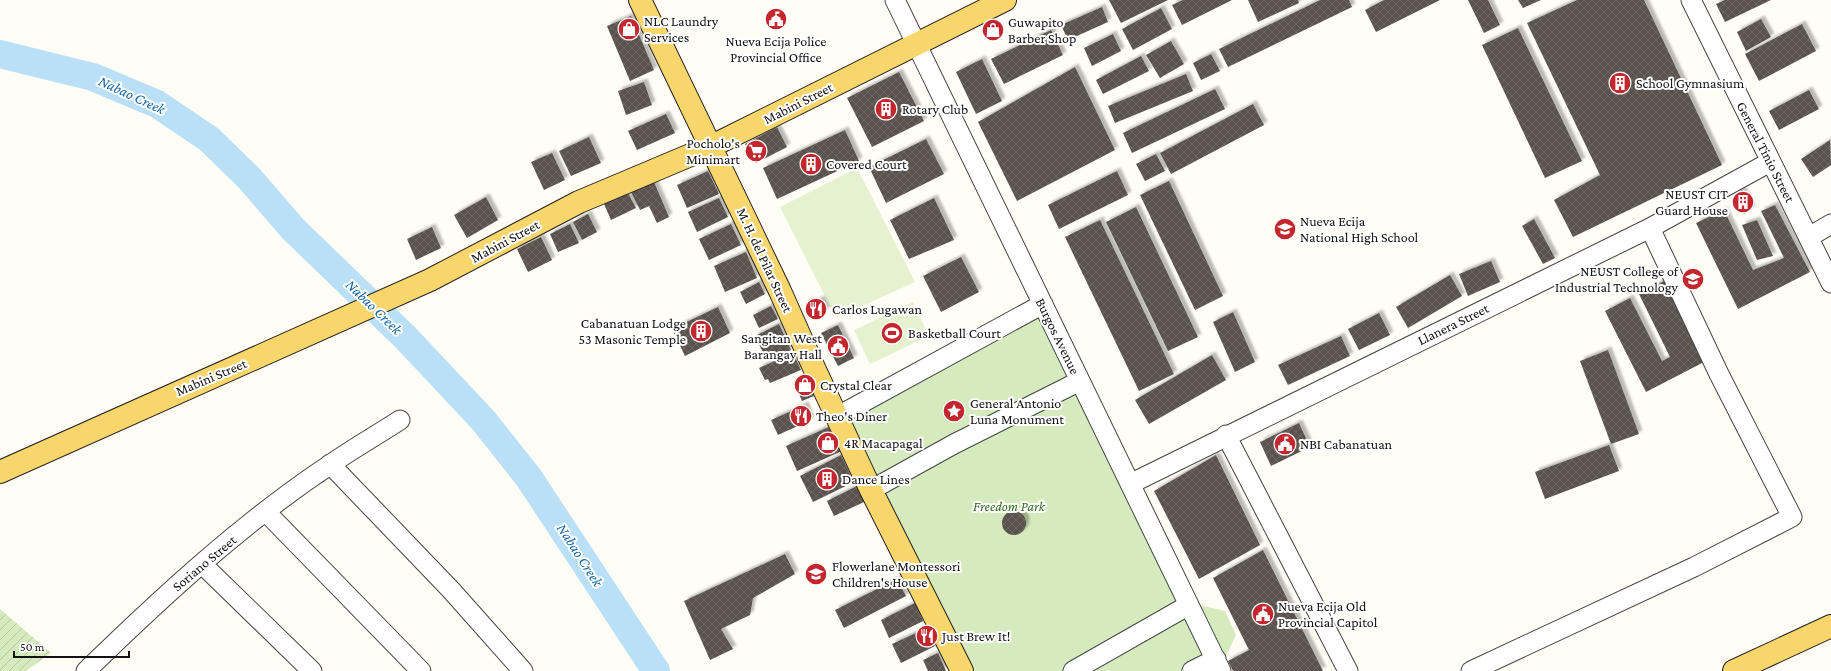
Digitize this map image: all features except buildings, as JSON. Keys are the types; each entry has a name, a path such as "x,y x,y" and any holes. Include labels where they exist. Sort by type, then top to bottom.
{"main road":[{"name":"M. H. del Pilar Street","path":"640,0 712,146 871,490 962,671"},
{"name":"Mabini Street","path":"0,472 430,280 579,202 712,146 1005,0"},
{"path":"1734,671 1831,626"}],"street":[{"name":"Burgos Avenue","path":"895,0 1219,665"},
{"name":"General Tinio Street","path":"1691,0 1831,283"},
{"name":"Llanera Street","path":"1134,482 1226,435 1650,228 1770,162"},
{"path":"1809,237 1831,224"},
{"path":"1483,669 1694,567 1792,517 1719,374 1650,228"},
{"path":"838,416 1043,304"},
{"path":"871,490 954,444 1080,381"},
{"name":"Soriano Street","path":"86,671 141,618 202,564 266,512 330,464 400,420"},
{"path":"1226,435 1348,671"},
{"path":"330,464 451,590 523,671"},
{"path":"266,512 421,671"},
{"path":"202,564 312,671"},
{"path":"1072,671 1189,605"},
{"path":"1192,671 1219,665"}],"green space":[{"path":"857,168 915,282 836,318 780,207"},
{"name":"Basketball Court","path":"913,302 929,336 870,364 854,330"},
{"name":"Freedom Park","path":"1037,315 1210,671 967,671 843,417"},
{"path":"1199,605 1225,611 1236,635 1225,658"},
{"path":"0,609 51,653 26,671 0,671"}],"waterway":[{"name":"Nabao Creek","path":"0,54 93,77 157,104 209,139 249,178 293,229 406,338 483,420 529,478 656,671"}],"place":[{"name":"Nueva Ecija Police Provincial Office","path":"776,19"},
{"name":"NLC Laundry Services","path":"629,29"},
{"name":"Guwapito Barber Shop","path":"993,30"},
{"name":"School Gymnasium","path":"1620,83"},
{"name":"Rotary Club","path":"886,109"},
{"name":"Pocholo's Minimart","path":"756,151"},
{"name":"Covered Court","path":"811,164"},
{"name":"NEUST CIT Guard House","path":"1743,202"},
{"name":"Nueva Ecija National High School","path":"1285,229"},
{"name":"NEUST College of Industrial Technology","path":"1693,279"},
{"name":"Carlos Lugawan","path":"816,309"},
{"name":"Cabanatuan Lodge 53 Masonic Temple","path":"701,331"},
{"name":"Basketball Court","path":"892,333"},
{"name":"Sangitan West Barangay Hall","path":"838,346"},
{"name":"Crystal Clear","path":"805,385"},
{"name":"General Antonio Luna Monument","path":"954,411"},
{"name":"Theo's Diner","path":"801,416"},
{"name":"4R Macapagal","path":"828,443"},
{"name":"NBI Cabanatuan","path":"1285,444"},
{"name":"Dance Lines","path":"827,479"},
{"name":"Flowerlane Montessori Children's House","path":"816,574"},
{"name":"Nueva Ecija Old Provincial Capitol","path":"1263,614"},
{"name":"Just Brew It!","path":"927,636"}]}
